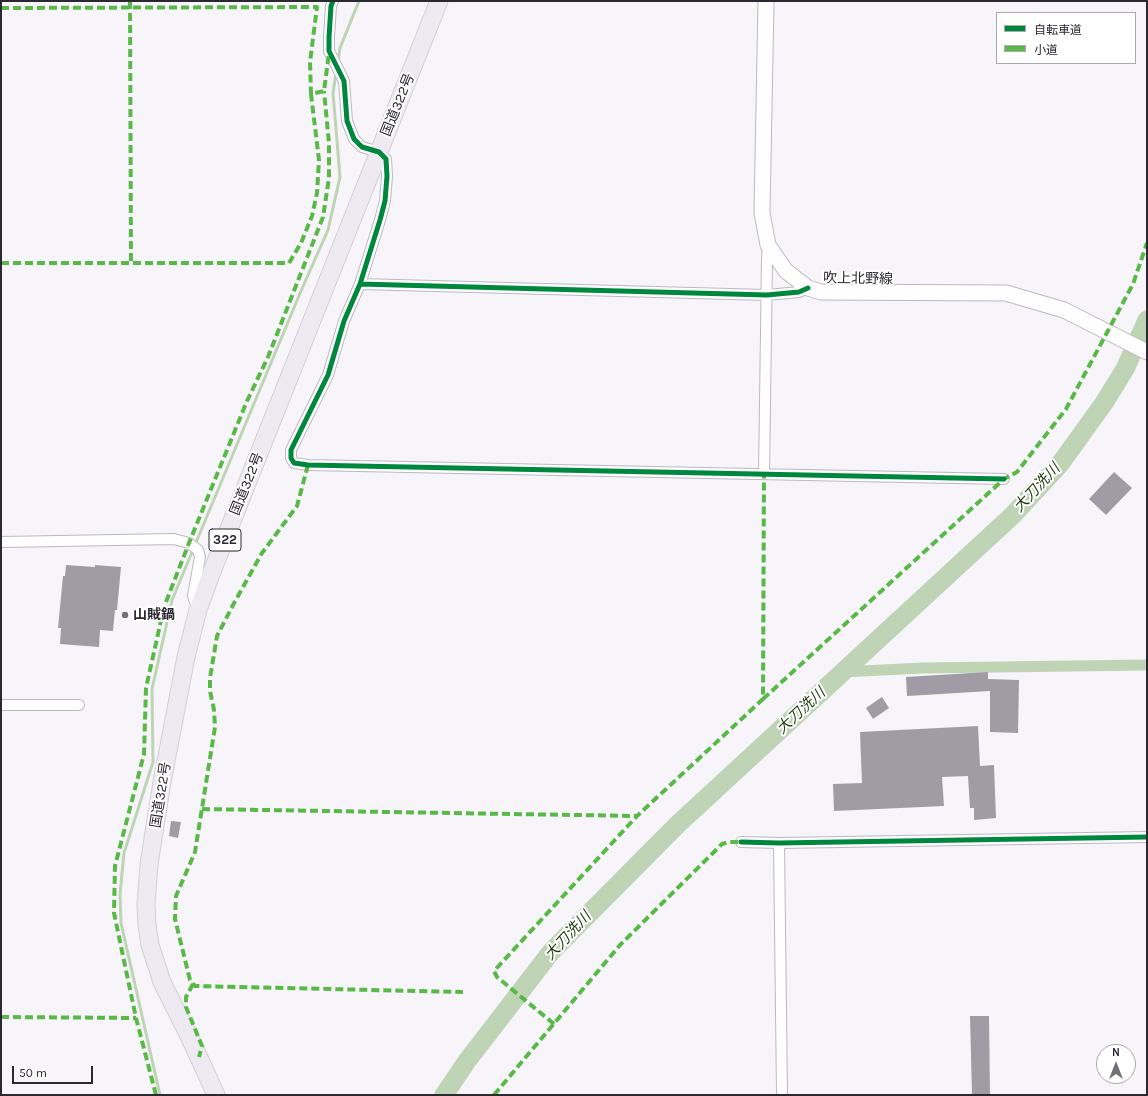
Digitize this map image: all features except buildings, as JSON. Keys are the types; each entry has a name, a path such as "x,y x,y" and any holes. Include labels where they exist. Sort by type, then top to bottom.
{"highway":[{"name":"国道322号","path":"216,1095 162,982 150,945 146,905 149,864 163,775 186,657 198,610 217,559 439,1"}],"main road":[{"name":"吹上北野線","path":"766,1 762,213 768,245 786,271 808,288 821,292 1006,293 1064,310 1147,352"}],"street":[{"path":"333,1 331,6 329,51 344,80 347,121 354,139 362,147 379,152 386,159 387,176 385,201 360,284 344,321 328,375 291,450 291,458 294,463 308,466 1004,479"},
{"path":"764,474 768,245"},
{"path":"360,284 767,295 800,292 808,288"},
{"path":"1,542 174,539 189,543 198,550 200,557 193,596 198,610"},
{"path":"1,705 78,705"},
{"path":"741,842 779,843 1147,837"},
{"path":"779,843 782,1095"}],"waterway":[{"path":"338,61 340,48 359,1"},
{"path":"160,1095 121,923 120,894 124,853 153,762 152,689 172,600 328,230 340,177 333,93 336,73"},
{"name":"大刀洗川","path":"444,1095 467,1061 551,952 677,825 1013,515 1060,464 1104,403 1125,369 1147,320"},
{"path":"842,672 923,668 1147,665"}],"marked path":[{"path":"130,1 131,263"},
{"path":"1,8 317,7 310,62 311,94"},
{"path":"1,263 289,263 301,243 312,216 317,193 319,160 311,94 324,91 329,53"},
{"path":"156,1095 136,1018 114,913 115,866 144,754 146,688 164,607 247,401 268,357 323,217 329,178 329,143 324,91"},
{"path":"763,699 1004,479 1017,472 1066,409 1133,284 1147,243"},
{"path":"308,465 297,506 262,553 217,636 210,678 210,691 214,710 215,727 195,852 176,896 175,919 190,980 195,986 463,992"},
{"path":"554,1024 497,977 494,971 637,816 763,699 764,474"},
{"path":"202,809 637,816"},
{"path":"494,1095 620,945 722,844 729,842 741,842"},
{"path":"193,984 186,997 186,1007 202,1046 199,1057"},
{"path":"1,1017 136,1018"}],"cycle path":[{"path":"333,1 331,6 329,51 344,81 347,121 354,139 362,147 379,152 386,159 387,176 385,201 360,284 344,321 328,375 291,450 291,458 294,463 308,465 1004,479"},
{"path":"360,284 767,295 799,292 808,288"},
{"path":"741,842 779,843 1147,837"}],"place":[{"name":"山賊鍋","path":"125,615"}]}
